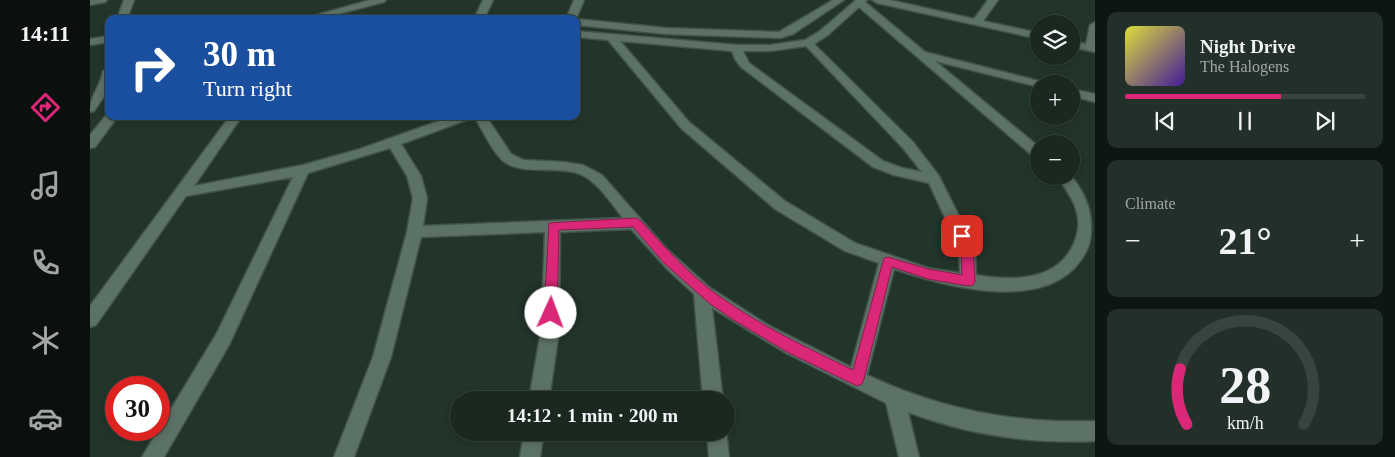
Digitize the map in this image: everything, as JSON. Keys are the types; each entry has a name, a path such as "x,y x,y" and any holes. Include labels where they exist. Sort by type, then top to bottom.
{"street":[{"path":"90,2 102,0"},
{"path":"123,15 129,0"},
{"path":"322,15 380,0"},
{"path":"481,15 488,0"},
{"path":"572,15 578,0"},
{"path":"580,22 666,31 780,35 789,32 839,0"},
{"path":"877,0 1030,34"},
{"path":"977,22 994,0"},
{"path":"580,34 737,48 770,48 808,43 824,33 861,1 1030,146"},
{"path":"1092,48 1095,25"},
{"path":"610,36 685,125 780,205 850,247 928,274 1002,286 1025,284 1051,277 1068,266 1079,250 1086,233 1085,214 1076,191 1071,185"},
{"path":"90,42 105,40"},
{"path":"808,43 908,145 934,179 967,248 968,281"},
{"path":"737,48 744,65 878,164 890,170 934,179"},
{"path":"921,54 1030,82"},
{"path":"91,105 105,86"},
{"path":"1080,94 1094,98"},
{"path":"91,105 105,103"},
{"path":"90,116 105,116"},
{"path":"90,144 107,120"},
{"path":"90,320 233,120"},
{"path":"183,192 237,184 303,170 394,143 454,120"},
{"path":"483,120 506,157 522,164 563,166 583,170 597,178 668,259 702,291 736,315 794,349 923,408 1004,428 1076,432 1095,431"},
{"path":"344,457 382,357 415,232 420,198 414,176 394,143"},
{"path":"152,457 223,339 303,170"},
{"path":"415,232 636,223"},
{"path":"540,391 550,331 553,226"},
{"path":"857,379 888,261"},
{"path":"702,291 712,391"},
{"path":"894,395 909,457"},
{"path":"530,457 533,441"},
{"path":"718,441 719,457"}],"route":[{"path":"551,313 553,226 636,223 668,259 713,299 736,315 794,349 857,379 888,261 928,274 968,281 967,248 962,236"}]}
